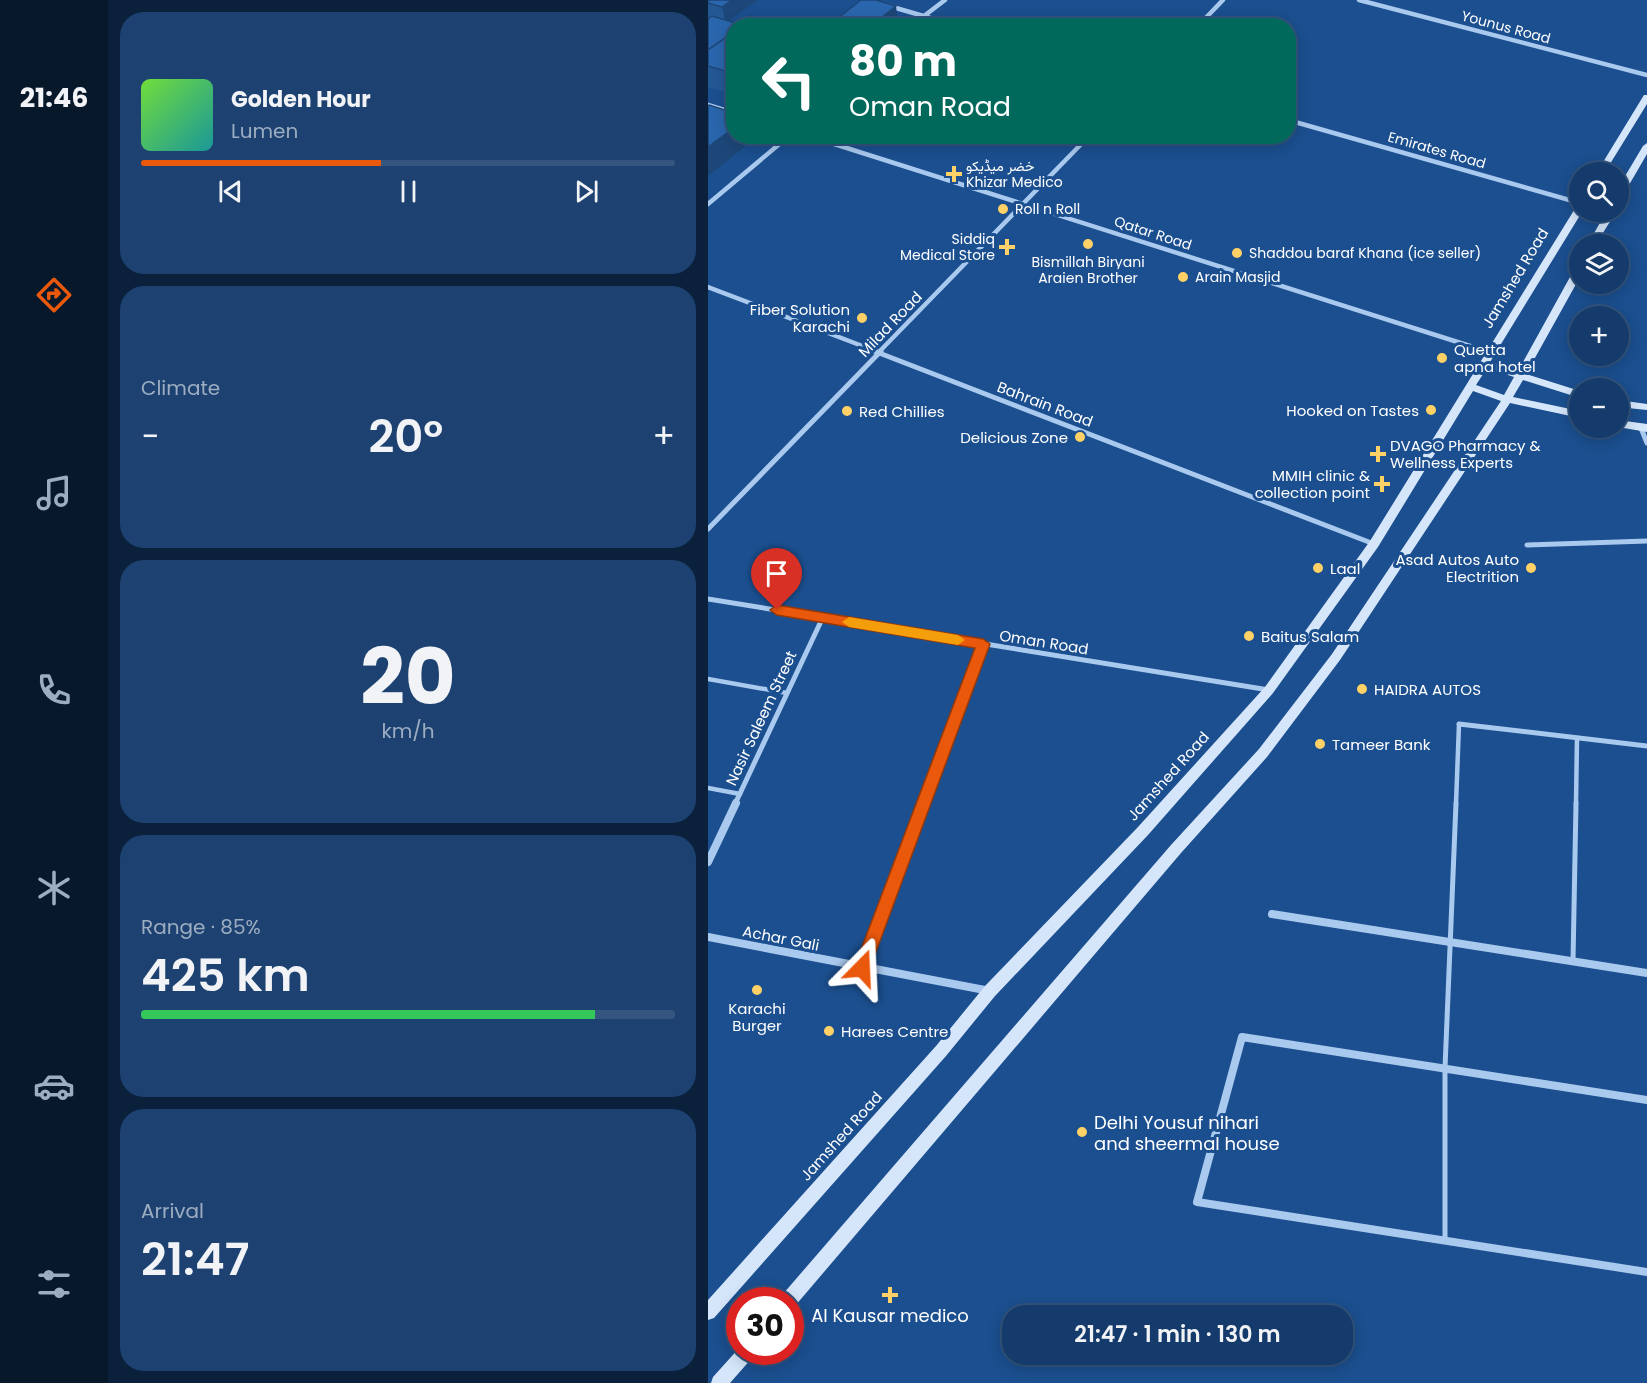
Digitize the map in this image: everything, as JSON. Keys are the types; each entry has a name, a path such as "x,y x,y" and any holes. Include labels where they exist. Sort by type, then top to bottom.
{"main road":[{"path":"1607,162 1647,97"},
{"path":"1629,178 1647,146"},
{"name":"Jamshed Road","path":"708,1312 941,1051 990,991 1143,831 1269,690 1374,543 1570,222"},
{"path":"800,1287 1176,849 1263,753 1336,657 1507,399 1569,288"},
{"path":"1485,364 1569,392"},
{"path":"1471,387 1507,399 1569,413"},
{"path":"1629,405 1647,407"},
{"path":"1629,425 1644,428"},
{"path":"719,1383 735,1365"}],"street":[{"path":"921,18 945,0"},
{"path":"1206,18 1223,0"},
{"name":"Younus Road","path":"1359,0 1647,75"},
{"path":"879,3 931,18"},
{"path":"708,105 726,111"},
{"name":"Emirates Road","path":"1296,122 1569,202"},
{"path":"708,204 779,144"},
{"name":"Qatar Road","path":"833,144 1491,353"},
{"name":"Milad Road","path":"708,529 1081,144"},
{"name":"Bahrain Road","path":"708,287 1374,543"},
{"path":"1644,428 1647,443"},
{"path":"1527,545 1647,541"},
{"name":"Oman Road","path":"708,599 1269,690"},
{"name":"Nasir Saleem Street","path":"708,862 822,618"},
{"path":"862,968 983,644"},
{"path":"1459,724 1647,746"},
{"path":"1272,915 1647,973"},
{"name":"Achar Gali","path":"708,937 990,991"},
{"path":"1647,1100 1242,1037 1197,1202 1647,1272"}],"lane":[{"path":"708,679 787,693"},
{"path":"1445,1240 1445,1068 1459,724"},
{"path":"1574,961 1577,738"},
{"path":"708,788 740,794"}],"building":[{"path":"708,0 732,0 722,7 708,3"},
{"path":"861,0 876,0 896,6 881,18 838,18"},
{"path":"712,16 726,20 726,38 708,50 708,19"},
{"path":"726,38 726,71 708,66 708,50"},
{"path":"708,106 726,110 726,134 708,147"}],"slow traffic":[{"path":"849,622 958,640"}],"place":[{"name":"خضر میڈیکو Khizar Medico","path":"954,174"},
{"name":"Roll n Roll","path":"1003,209"},
{"name":"Bismillah Biryani Araien Brother","path":"1088,244"},
{"name":"Siddiq Medical Store","path":"1007,247"},
{"name":"Shaddou baraf Khana (ice seller)","path":"1237,253"},
{"name":"Arain Masjid","path":"1183,277"},
{"name":"Fiber Solution Karachi","path":"862,318"},
{"name":"Quetta apna hotel","path":"1442,358"},
{"name":"Hooked on Tastes","path":"1431,410"},
{"name":"Red Chillies","path":"847,411"},
{"name":"Delicious Zone","path":"1080,437"},
{"name":"DVAGO Pharmacy & Wellness Experts","path":"1378,454"},
{"name":"MMIH clinic & collection point","path":"1382,484"},
{"name":"Laal","path":"1318,568"},
{"name":"Asad Autos Auto Electrition","path":"1531,568"},
{"name":"Baitus Salam","path":"1249,636"},
{"name":"HAIDRA AUTOS","path":"1362,689"},
{"name":"Tameer Bank","path":"1320,744"},
{"name":"Karachi Burger","path":"757,990"},
{"name":"Harees Centre","path":"829,1031"},
{"name":"Delhi Yousuf nihari and sheermal house","path":"1082,1132"},
{"name":"Al Kausar medico","path":"890,1295"}],"route":[{"path":"777,610 983,644 862,968"}]}
